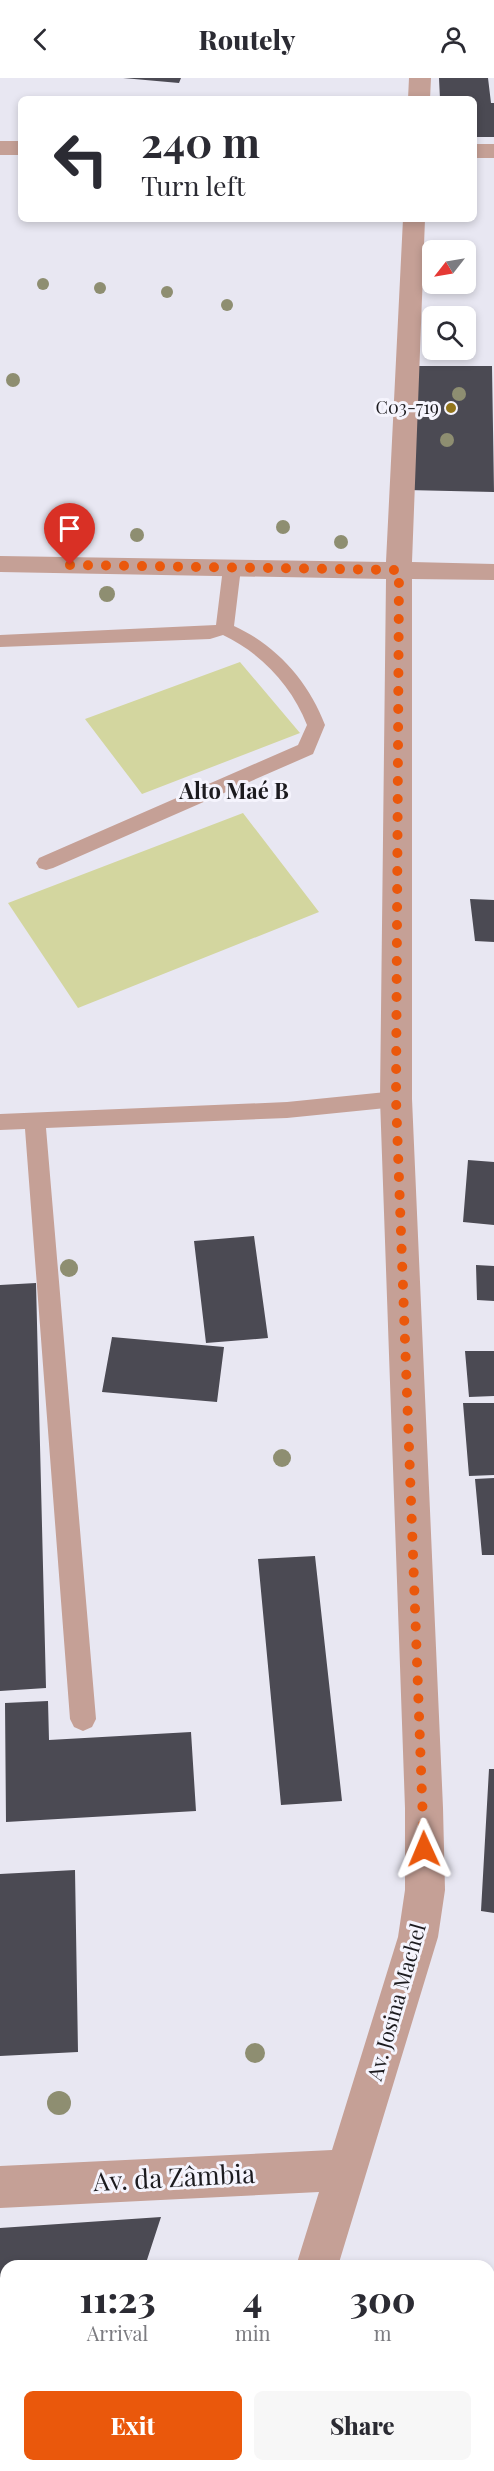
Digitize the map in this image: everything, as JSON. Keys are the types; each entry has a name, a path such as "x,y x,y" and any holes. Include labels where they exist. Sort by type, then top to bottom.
{"street":[{"path":"419,96 420,78"},
{"path":"0,148 18,148"},
{"path":"477,151 494,151"},
{"name":"Av. Josina Machel","path":"319,2260 418,1937 425,1890 424,1808 396,1099 399,570 414,222"},
{"path":"0,564 494,572"},
{"name":"Av. da Zâmbia","path":"0,2187 347,2170"}],"lane":[{"path":"225,628 232,568"},
{"path":"0,641 210,633 225,628 257,645 270,657 312,711 316,724 306,748 46,863"},
{"path":"0,1122 286,1110 396,1099"},
{"path":"35,1120 83,1719"}],"green space":[{"path":"240,662 300,733 142,794 85,719"},
{"path":"243,813 319,912 78,1008 8,903"}],"building":[{"path":"123,78 181,78 179,83"},
{"path":"439,78 488,78 491,103 494,103 494,137 477,137 477,96 440,96"},
{"name":"C03-719","path":"411,366 492,366 494,492 407,490"},
{"path":"470,899 494,900 494,942 475,941"},
{"path":"468,1160 494,1162 494,1225 463,1222"},
{"path":"254,1236 268,1338 206,1343 194,1241"},
{"path":"476,1265 494,1266 494,1301 477,1300"},
{"path":"36,1283 46,1688 0,1691 0,1285"},
{"path":"112,1337 224,1347 217,1402 102,1392"},
{"path":"465,1351 494,1351 494,1396 469,1397"},
{"path":"463,1403 494,1403 494,1475 469,1476"},
{"path":"494,1478 494,1555 482,1555 475,1479"},
{"path":"315,1556 342,1801 281,1805 258,1559"},
{"path":"48,1701 49,1740 191,1732 196,1811 6,1822 5,1703"},
{"path":"489,1769 494,1769 494,1913 481,1911"},
{"path":"75,1870 78,2052 0,2056 0,1874"},
{"path":"161,2217 147,2260 0,2260 0,2228"}],"place":[{"name":"C03-719","path":"451,408"}],"district":[{"name":"Alto Maé B","path":"234,791"}],"route":[{"path":"70,565 399,570 396,1099 424,1849"}]}
